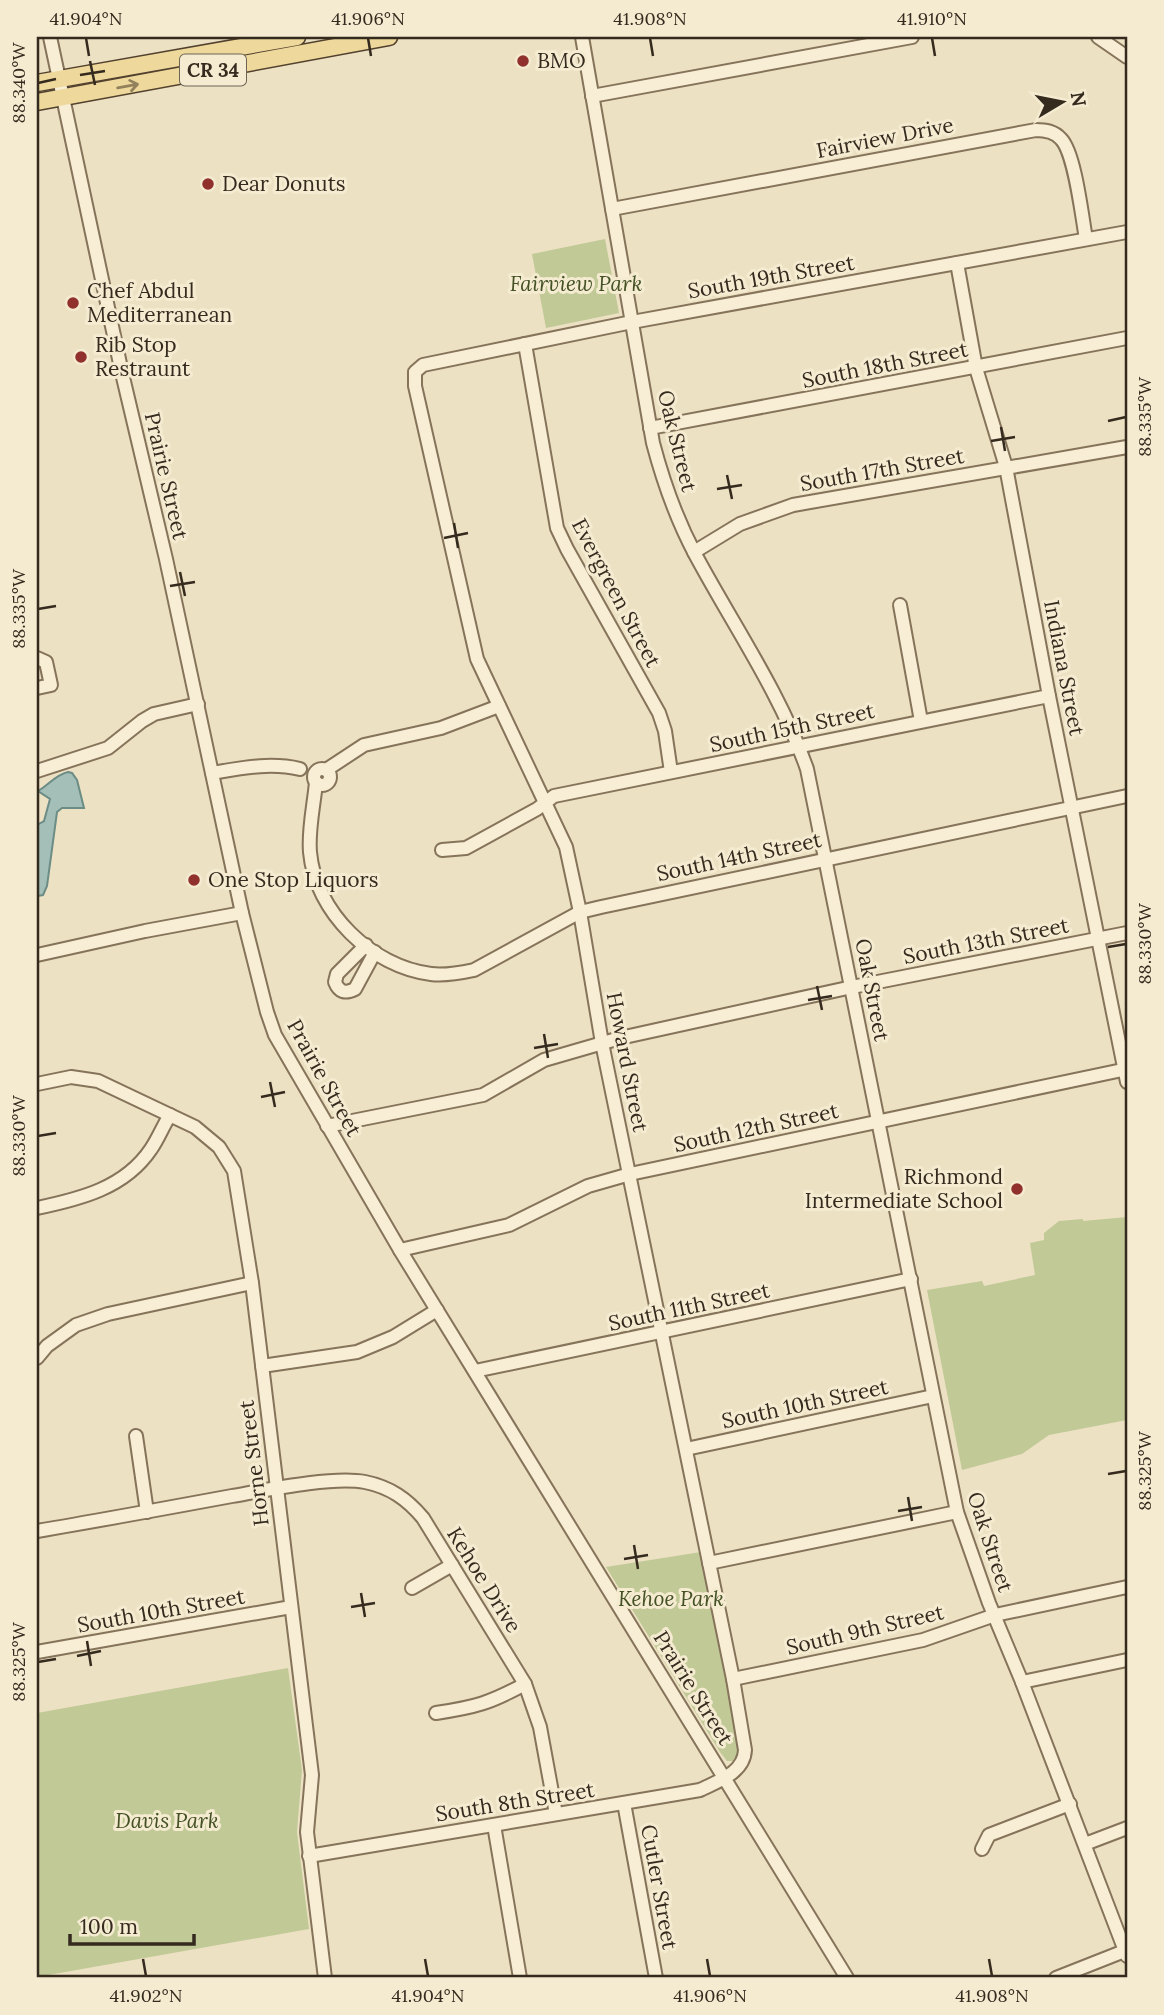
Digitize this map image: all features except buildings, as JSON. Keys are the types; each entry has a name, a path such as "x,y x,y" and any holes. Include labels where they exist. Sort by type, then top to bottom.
{"main road":[{"name":"CR 34","path":"37,83 297,37"},
{"name":"CR 34","path":"37,102 389,37"}],"street":[{"name":"Prairie Street","path":"50,37 121,373 198,704 242,913 275,1035 400,1250 847,1978"},
{"name":"Oak Street","path":"582,37 650,428 670,498 694,552 770,686 799,747 809,777 957,1512 1127,1952"},
{"path":"592,96 912,37"},
{"path":"1098,37 1127,57"},
{"name":"Fairview Drive","path":"612,209 1022,132 1046,130 1056,134 1067,147 1086,239"},
{"name":"South 19th Street","path":"423,365 632,322 1127,232"},
{"name":"Indiana Street","path":"957,263 976,368 1006,467 1049,696 1126,1074"},
{"name":"South 18th Street","path":"650,428 1127,338"},
{"name":"Evergreen Street","path":"525,344 557,528 659,713 665,731 671,772"},
{"name":"Howard Street","path":"423,365 415,372 415,386 477,659 566,847 580,912 602,1043 733,1679 745,1750 742,1765 725,1778"},
{"name":"South 17th Street","path":"694,552 740,524 793,505 1127,447"},
{"path":"900,605 921,721"},
{"path":"37,658 46,662 51,685 37,688"},
{"name":"South 15th Street","path":"442,850 466,848 537,809 554,796 1049,696"},
{"path":"37,771 108,748 142,720 154,714 198,704"},
{"path":"212,774 265,765 284,765 322,777 364,745 442,728 499,706"},
{"name":"South 14th Street","path":"322,777 314,803 310,852 317,882 332,912 370,948 390,962 408,970 432,975 458,973 488,963 580,912 1127,796"},
{"path":"37,955 242,913"},
{"name":"South 13th Street","path":"327,1126 483,1094 544,1060 602,1043 852,988 1127,933"},
{"name":"South 12th Street","path":"400,1250 509,1225 588,1186 630,1174 1126,1074"},
{"name":"Horne Street","path":"37,1084 71,1077 90,1079 170,1115 208,1137 219,1147 234,1171 252,1283 312,1775 307,1832 325,1978"},
{"path":"37,1208 94,1194 124,1176 151,1150 170,1115"},
{"name":"South 11th Street","path":"475,1371 911,1279"},
{"path":"37,1358 47,1346 76,1325 108,1314 252,1283"},
{"path":"261,1366 357,1352 383,1343 437,1310"},
{"name":"South 10th Street","path":"686,1449 933,1396"},
{"path":"136,1436 147,1512"},
{"name":"Kehoe Drive","path":"276,1488 346,1480 363,1482 389,1490 410,1503 423,1518 525,1684 540,1727 556,1814"},
{"path":"37,1531 276,1488"},
{"path":"709,1563 957,1512"},
{"path":"412,1588 452,1565"},
{"name":"South 9th Street","path":"733,1679 923,1640 995,1615 1127,1587"},
{"name":"South 10th Street","path":"37,1652 292,1607"},
{"path":"1022,1682 1127,1660"},
{"path":"436,1713 492,1702 525,1684"},
{"name":"South 8th Street","path":"309,1856 700,1790 725,1778"},
{"name":"Cutler Street","path":"624,1803 656,1978"},
{"path":"982,1849 989,1835 1070,1804"},
{"path":"494,1825 520,1978"},
{"path":"1085,1844 1127,1828"},
{"path":"1056,1978 1127,1952"}],"green space":[{"name":"Fairview Park","path":"605,239 619,313 546,328 532,254"},
{"path":"1127,1217 1127,1420 1049,1435 1022,1454 962,1470 927,1290 982,1281 984,1286 1035,1275 1030,1243 1044,1240 1044,1233 1059,1221"},
{"name":"Kehoe Park","path":"701,1552 740,1756 738,1761 727,1761 720,1752 606,1567"},
{"name":"Davis Park","path":"288,1668 302,1770 297,1832 309,1929 37,1977 37,1713"}],"water":[{"path":"68,772 77,780 84,808 62,808 57,812 47,886 43,895 37,896 37,825 44,821 50,799 38,791 59,775"}],"place":[{"name":"BMO","path":"523,61"},
{"name":"Dear Donuts","path":"208,184"},
{"name":"Chef Abdul Mediterranean","path":"73,303"},
{"name":"Rib Stop Restraunt","path":"81,357"},
{"name":"One Stop Liquors","path":"194,880"},
{"name":"Richmond Intermediate School","path":"1017,1189"}]}
